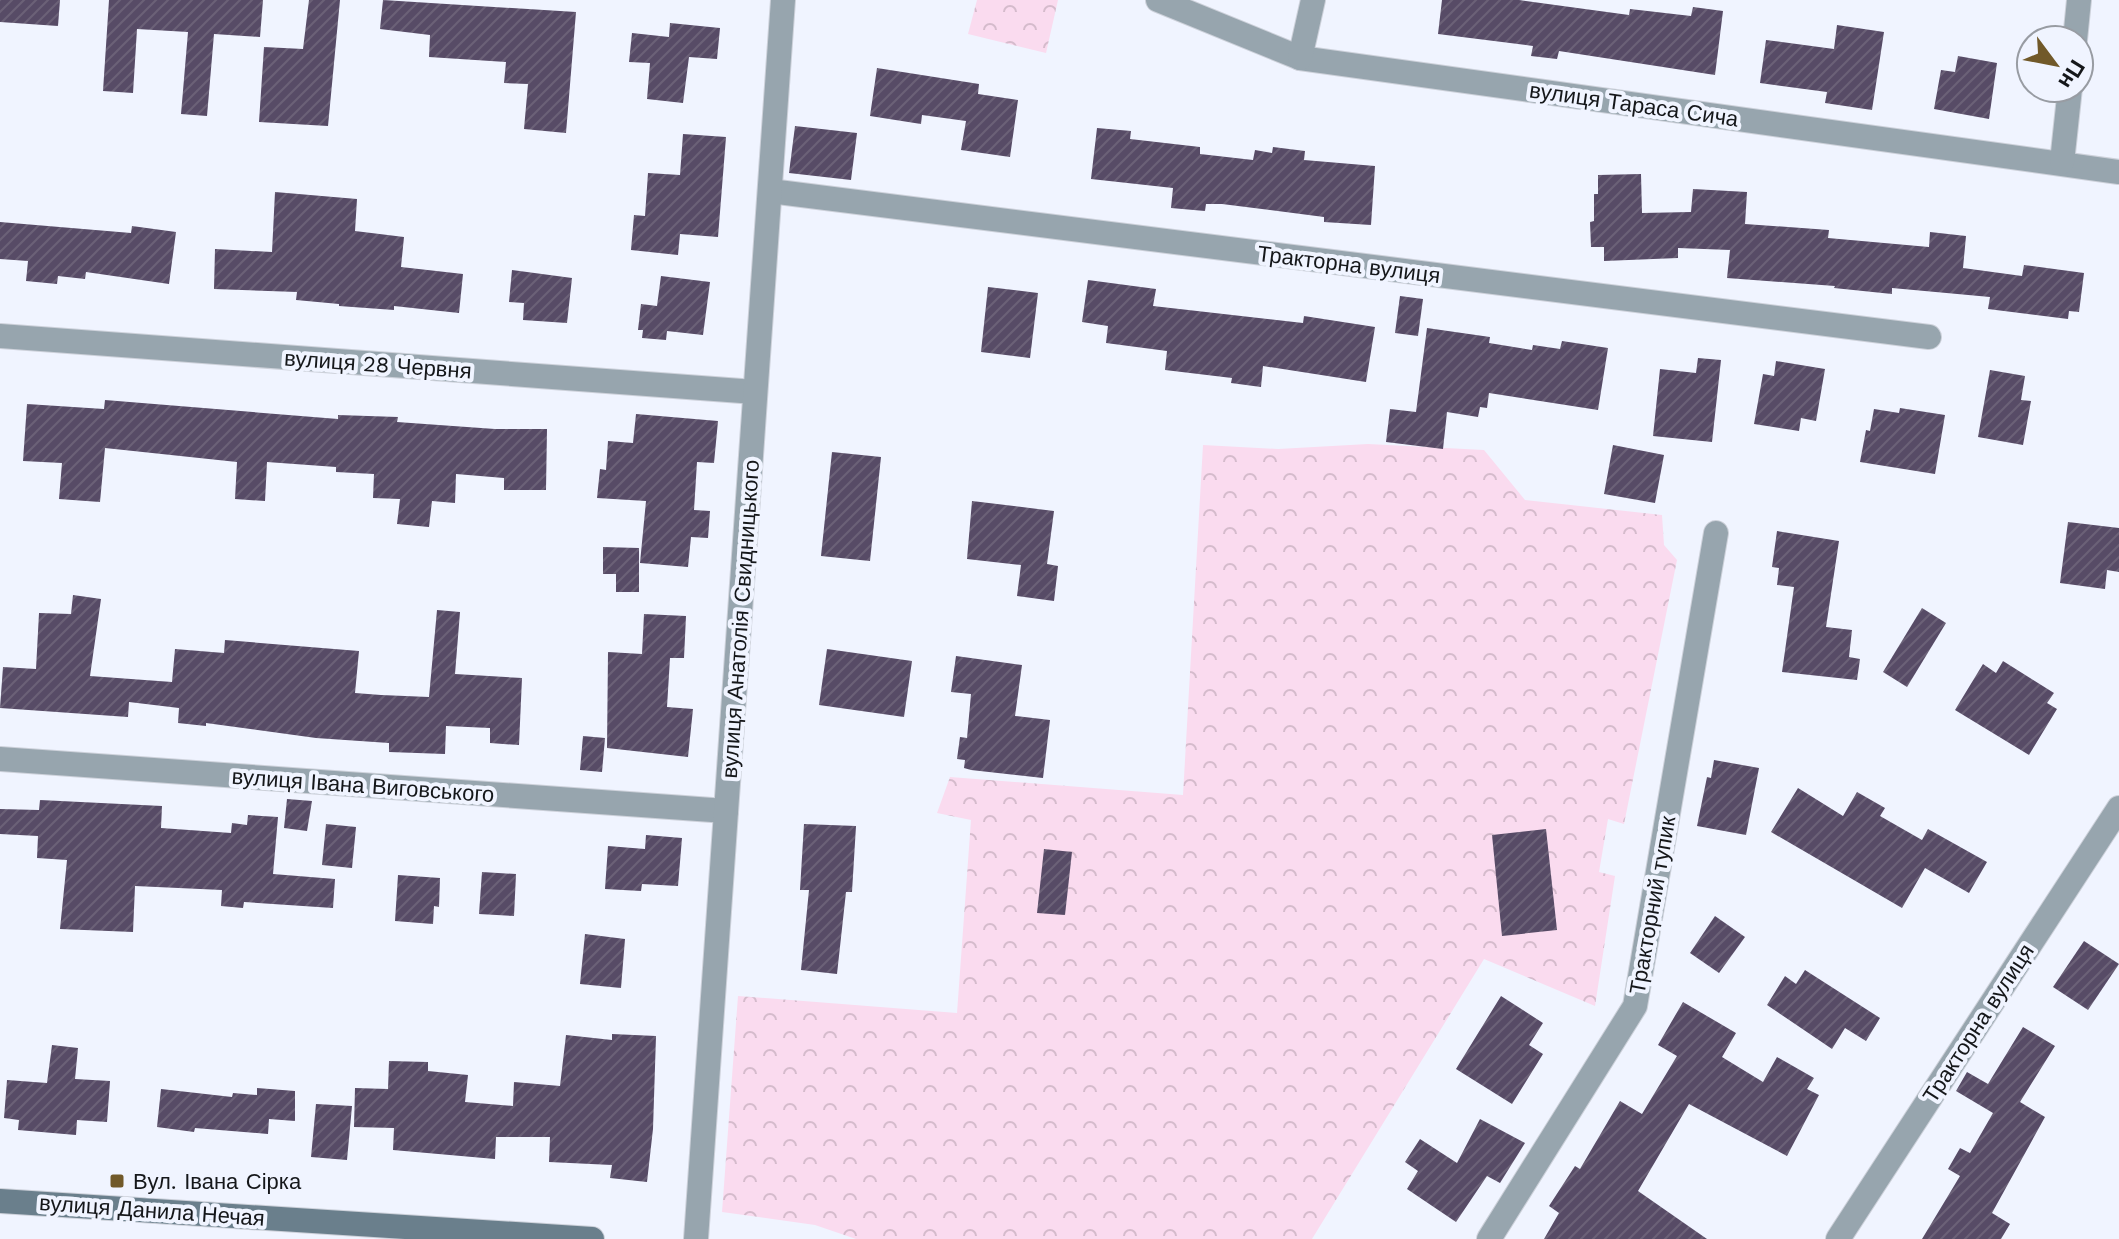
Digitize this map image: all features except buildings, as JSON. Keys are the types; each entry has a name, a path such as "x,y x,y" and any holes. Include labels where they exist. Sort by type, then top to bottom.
{"main road":[{"name":"вулиця Данила Нечая","path":"0,1201 592,1239"}],"street":[{"name":"вулиця Анатолія Свидницького","path":"696,1239 783,0"},
{"name":"вулиця Тараса Сича","path":"1158,0 1300,58 2119,172"},
{"path":"1300,58 1313,0"},
{"path":"2077,24 2079,0"},
{"path":"2062,162 2068,104"},
{"name":"Тракторна вулиця","path":"770,191 1929,337"},
{"name":"вулиця 28 Червня","path":"0,336 755,392"},
{"name":"Тракторний тупик","path":"1489,1239 1635,1006 1716,533"},
{"name":"вулиця Івана Виговського","path":"0,759 726,811"},
{"name":"Тракторна вулиця","path":"1838,1239 2119,808"}],"green space":[{"path":"977,0 1058,0 1046,53 968,34"},
{"path":"1368,444 1484,450 1525,500 1662,515 1664,545 1677,560 1624,824 1608,819 1599,872 1615,876 1595,1006 1484,959 1312,1239 856,1239 815,1225 722,1212 738,996 957,1013 971,820 937,813 950,777 1183,795 1203,445 1278,449"}],"place":[{"name":"Вул. Івана Сірка","path":"117,1181"}]}
